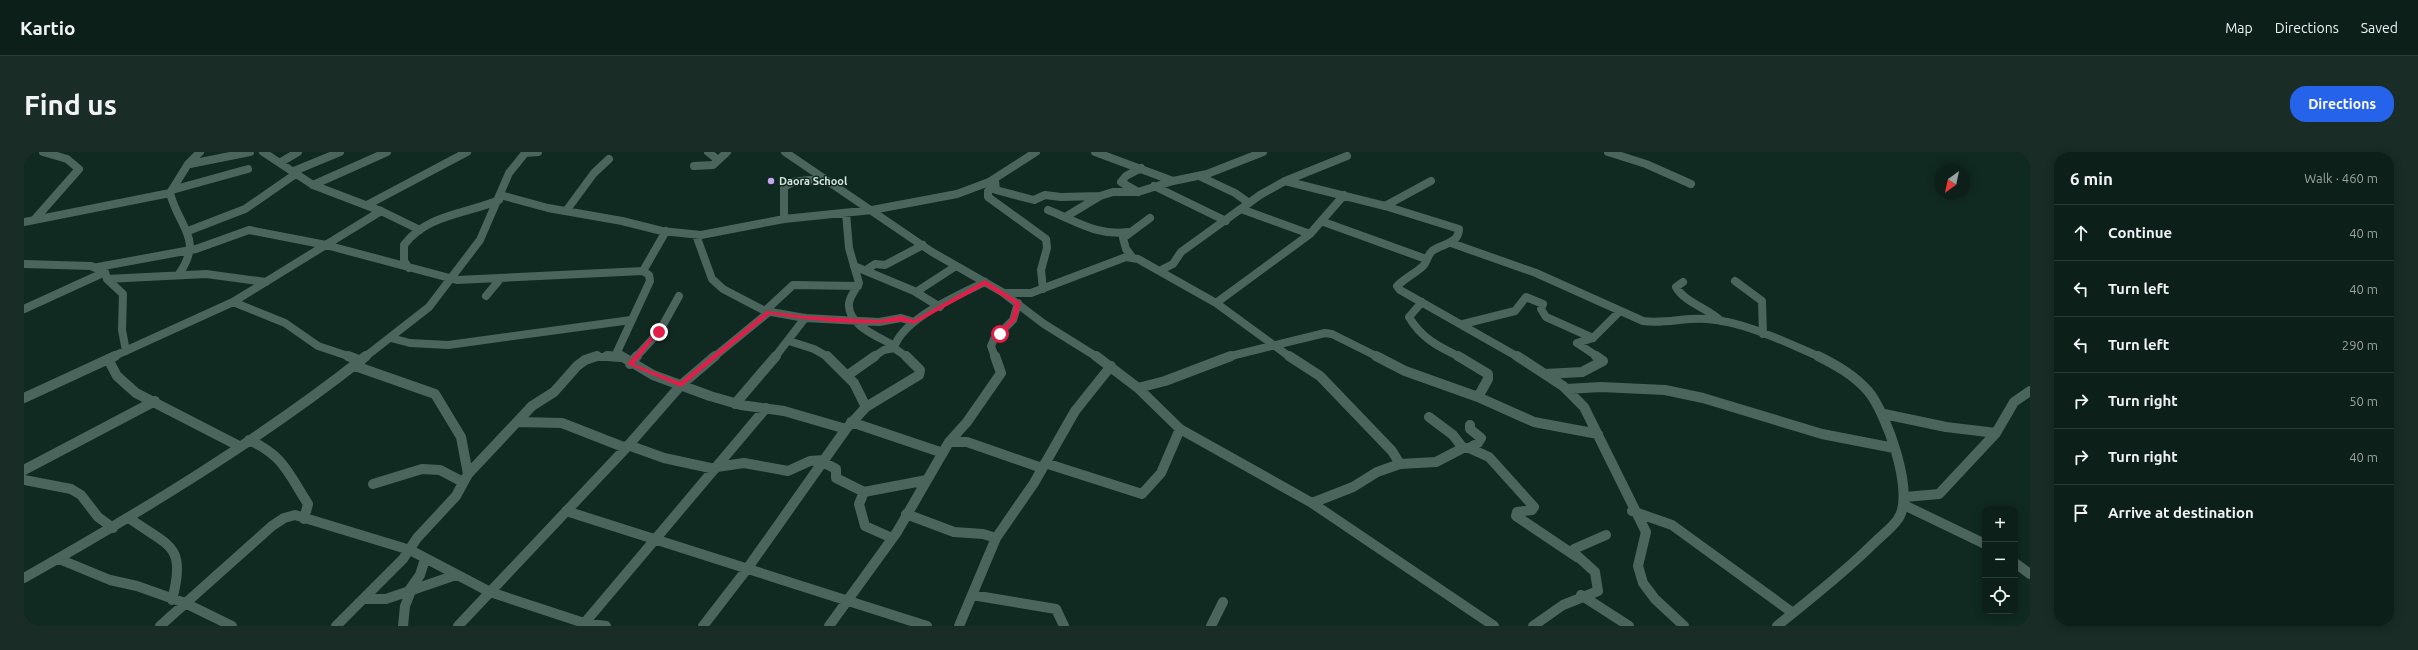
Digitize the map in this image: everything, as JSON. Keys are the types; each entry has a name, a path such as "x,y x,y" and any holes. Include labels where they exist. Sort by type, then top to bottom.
{"street":[{"path":"35,219 80,169 74,162 66,158 43,152"},
{"path":"179,274 189,259 191,237 172,202 171,191 188,164 200,152"},
{"path":"188,164 250,152"},
{"path":"263,152 281,162 313,185 367,205 420,230"},
{"path":"281,162 298,152"},
{"path":"188,231 245,209 296,172 340,152"},
{"path":"313,185 387,152"},
{"path":"367,205 467,152"},
{"path":"24,578 113,528 249,440 358,364 429,307 480,240 500,198 509,173 525,153 538,152"},
{"path":"708,152 718,160"},
{"path":"694,166 710,166 727,152"},
{"path":"785,152 923,245 1002,292 1044,324 1111,366 1138,388 1180,429 1213,449 1312,503 1494,626"},
{"path":"409,268 403,259 403,244 420,230 463,210 500,198 666,232 696,235 735,230 784,219 872,210 957,194 996,178 1036,152"},
{"path":"1095,152 1173,180"},
{"path":"1067,216 1100,196 1113,192 1138,192 1173,180 1199,176 1263,152"},
{"path":"1608,152 1646,164 1691,184"},
{"path":"1161,270 1173,264 1181,252 1241,209 1285,181 1347,156"},
{"path":"566,211 594,173 609,159"},
{"path":"1138,192 1121,182 1126,176 1141,168"},
{"path":"24,222 171,191 248,169"},
{"path":"1199,176 1235,193 1250,203"},
{"path":"784,219 784,187 793,182 824,178"},
{"path":"996,178 994,187 988,191 988,197 1046,239 1047,248 1042,270 1043,289"},
{"path":"1285,181 1385,206 1459,229 1459,233 1451,243"},
{"path":"1385,206 1431,181"},
{"path":"1154,186 1226,221"},
{"path":"994,187 1000,192 1034,200 1045,195 1061,197 1100,196"},
{"path":"1216,303 1310,234 1344,195"},
{"path":"1241,209 1310,234"},
{"path":"1048,210 1067,216 1077,225 1106,234 1128,232"},
{"path":"24,398 233,302 381,211"},
{"path":"703,626 747,569 848,425 866,407 919,375 920,370 916,364 894,346 865,329 854,319 849,303 858,286 849,248 846,213"},
{"path":"1150,218 1128,232 1123,238 1126,249 1132,257 1161,270 1216,303 1272,346 1326,382 1392,451 1400,464"},
{"path":"1321,221 1426,259"},
{"path":"24,309 103,273 190,250 249,230 326,245 458,280 643,271 649,275 650,282 618,348 620,357"},
{"path":"643,271 666,232"},
{"path":"696,235 712,279 723,289 767,312 805,318 854,319 883,322 901,318 914,322"},
{"path":"1684,626 1663,609 1646,588 1638,567 1646,532 1632,511 1598,434 1583,406 1566,389 1545,374 1397,286 1398,283 1424,266 1426,259 1442,245 1451,243 1536,273 1619,312 1653,323 1696,318 1721,321 1763,334 1823,358 1847,371 1873,398 1884,414 1894,448 1905,501 1898,519 1850,567 1777,626"},
{"path":"866,270 875,264 885,265 923,245"},
{"path":"1002,292 1024,294 1043,289 1132,257"},
{"path":"24,264 103,273 224,274 266,282"},
{"path":"854,266 916,292 940,307"},
{"path":"916,292 956,266"},
{"path":"103,273 123,294 120,320 122,338 126,351"},
{"path":"486,296 501,278"},
{"path":"1735,281 1764,304 1763,334"},
{"path":"894,346 896,339 914,322 985,282"},
{"path":"1683,282 1676,287 1679,292 1713,313 1721,321"},
{"path":"458,626 627,447 681,384 767,312 793,286 858,286"},
{"path":"630,364 659,332 679,296"},
{"path":"1463,324 1515,311 1525,301 1526,297 1532,298 1543,304 1541,309 1546,317 1594,338"},
{"path":"233,302 285,323 318,346 358,364 435,394 461,437 466,478"},
{"path":"1422,302 1409,317 1416,329 1433,342 1488,374 1488,379 1478,397"},
{"path":"829,626 892,538 949,442 967,422 1001,373 991,346 994,339 1013,320 1018,303"},
{"path":"1545,374 1582,372 1602,361 1577,343 1594,338 1619,312"},
{"path":"735,404 789,341 805,318"},
{"path":"391,338 418,344 463,345 543,331 631,320"},
{"path":"1138,388 1165,381 1221,359 1325,333 1332,334 1405,371 1478,397 1534,422 1598,434"},
{"path":"789,341 818,350 848,375 856,383 866,407"},
{"path":"848,375 884,350 894,346"},
{"path":"336,626 410,550 456,496 466,478 532,406 554,392 577,366 585,360 598,356 620,357 630,364 735,404 750,408 766,408 848,425 943,453"},
{"path":"108,359 112,370 128,387 214,435 239,446"},
{"path":"959,626 996,538 1013,516 1075,410 1111,366"},
{"path":"1566,389 1601,387 1665,390 1703,398 1822,434 1894,448"},
{"path":"1905,501 1939,494 1996,433 2014,402 2030,391"},
{"path":"24,470 155,401"},
{"path":"583,625 766,408"},
{"path":"1884,414 1946,427 1996,433"},
{"path":"1429,418 1453,435 1466,448 1489,457 1534,507 1532,510 1517,512 1516,516 1577,557 1595,572 1598,591 1581,595 1556,608 1533,626"},
{"path":"518,422 562,423 627,447 664,458 716,468 739,463 754,463 786,471 794,470 808,460 822,460 836,469 836,478 864,492 927,480"},
{"path":"1312,503 1353,487 1377,472 1400,464 1436,462 1478,443 1481,438 1470,429 1470,425"},
{"path":"949,442 967,442 1043,466 1142,494 1156,480 1172,452 1180,429"},
{"path":"249,440 268,449 278,456 308,504 304,519"},
{"path":"373,484 422,469 440,470 466,478"},
{"path":"24,480 71,490 81,495 98,516 113,528"},
{"path":"864,492 860,500 860,514 865,526 892,538"},
{"path":"1905,501 1982,542"},
{"path":"566,511 846,602 927,626"},
{"path":"1632,511 1672,525 1793,613"},
{"path":"906,514 954,532 983,534 996,538"},
{"path":"160,626 279,521 289,515 410,550 490,592 583,625 606,626"},
{"path":"129,518 163,538 174,551 179,577 172,600"},
{"path":"1577,557 1573,552 1574,549 1606,535"},
{"path":"59,559 110,580 137,586 172,600 185,603 232,626"},
{"path":"403,626 405,606 409,592 420,575 425,559"},
{"path":"2018,565 2030,574"},
{"path":"363,599 386,599 456,575"},
{"path":"972,595 1056,609 1064,626"},
{"path":"1581,595 1629,626"},
{"path":"1211,626 1223,602"}],"place":[{"name":"Daora School","path":"771,181"}],"route":[{"path":"659,332 630,364 681,384 714,356 758,323 769,312 805,318 854,319 883,322 901,318 914,322 985,282 1018,303 1013,320 1000,334"}]}
